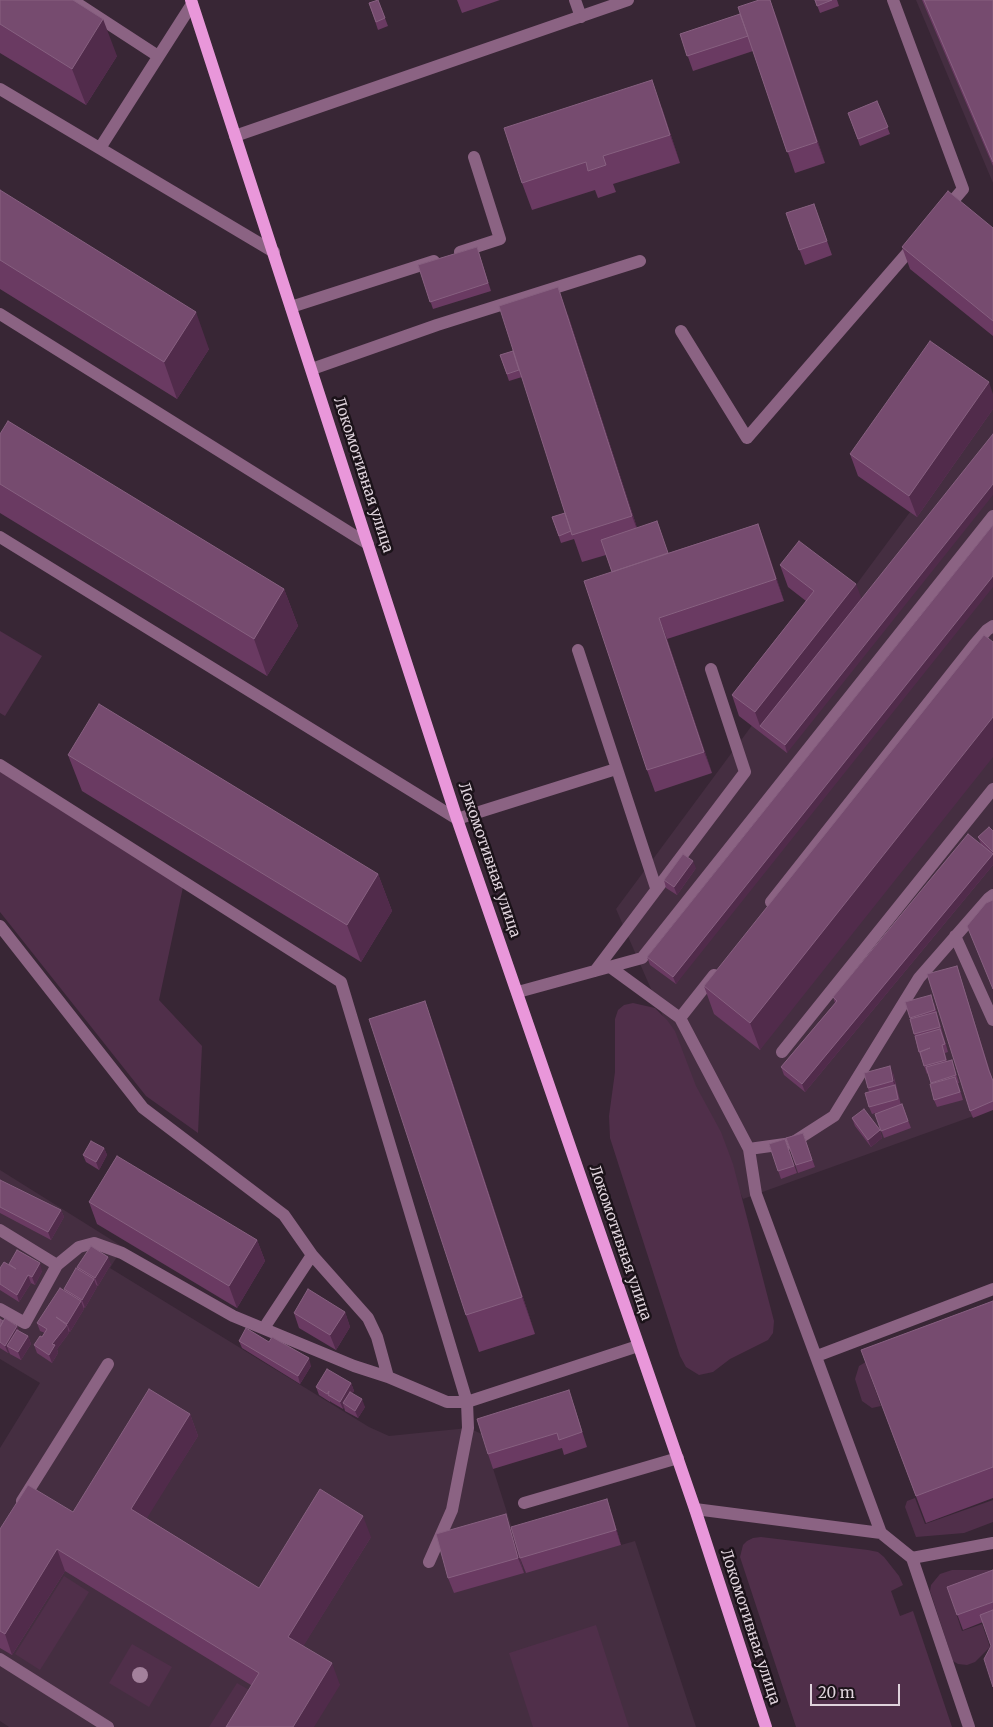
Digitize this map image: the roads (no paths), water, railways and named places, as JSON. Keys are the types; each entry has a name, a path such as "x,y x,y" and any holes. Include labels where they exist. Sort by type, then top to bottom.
{"main road":[{"name":"Локомотивная улица","path":"191,2 274,252 457,819 678,1458 766,1727"}],"street":[{"path":"72,0 158,56"},
{"path":"575,0 580,17"},
{"path":"235,136 628,0"},
{"path":"893,0 963,189 937,220"},
{"path":"100,148 191,2"},
{"path":"0,89 274,252"},
{"path":"291,307 500,239 474,157"},
{"path":"680,331 747,438 924,234"},
{"path":"312,369 437,326 640,261"},
{"path":"0,314 368,544"},
{"path":"518,992 642,958 993,516"},
{"path":"0,537 457,819 616,769"},
{"path":"766,909 992,628"},
{"path":"578,650 656,888"},
{"path":"594,971 745,772 711,669"},
{"path":"0,765 341,982 467,1402 468,1428 452,1510 429,1562"},
{"path":"782,1052 993,789"},
{"path":"749,1149 792,1143 834,1116 919,978 988,898 993,895"},
{"path":"0,926 143,1108 284,1214 312,1255 368,1318 377,1338 388,1377"},
{"path":"955,936 993,1020"},
{"path":"680,1018 723,964"},
{"path":"610,967 680,1018 749,1149 756,1194 881,1533 912,1558 969,1727"},
{"path":"0,1230 58,1265"},
{"path":"0,1309 26,1323 58,1265 79,1247 94,1243 122,1253 233,1316 447,1402 467,1402 638,1346"},
{"path":"264,1328 312,1255"},
{"path":"816,1356 993,1289"},
{"path":"15,1512 34,1491 108,1364"},
{"path":"524,1503 678,1458"},
{"path":"695,1509 881,1533"},
{"path":"912,1558 993,1543"},
{"path":"0,1659 108,1727"}]}
